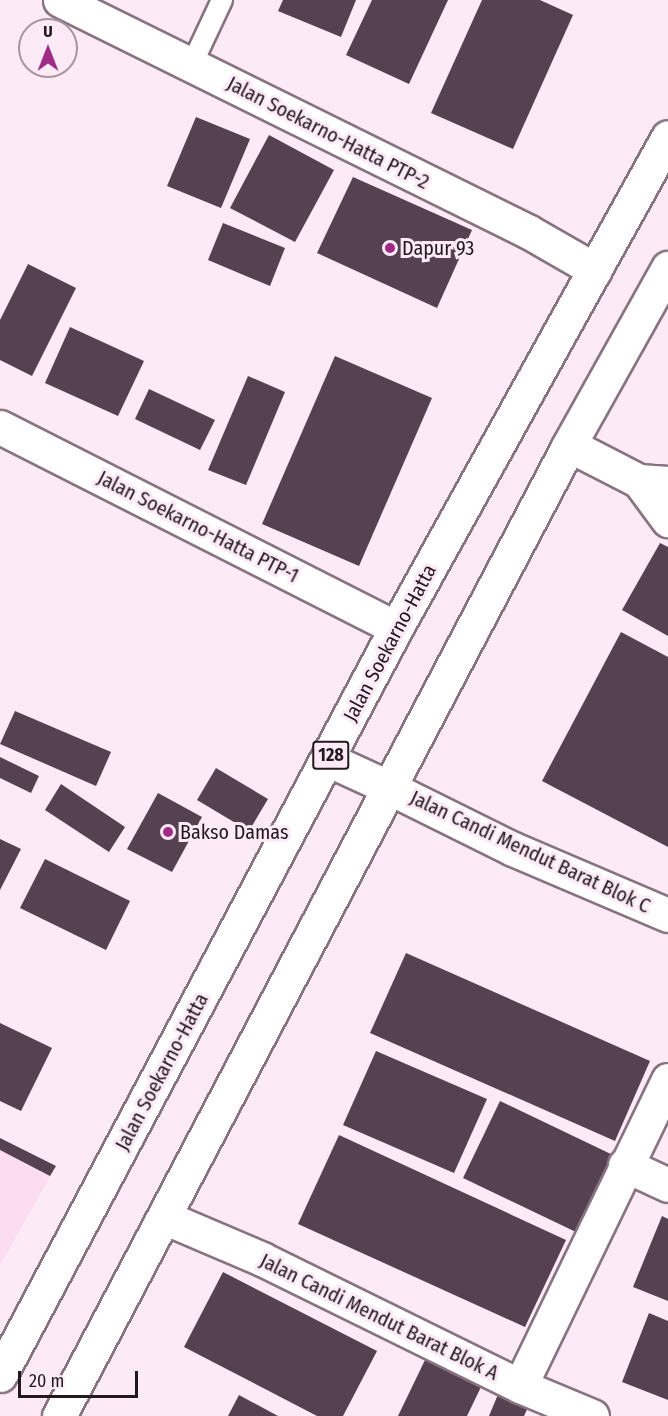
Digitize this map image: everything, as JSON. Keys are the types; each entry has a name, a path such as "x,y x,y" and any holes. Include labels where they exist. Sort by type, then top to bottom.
{"main road":[{"name":"Jalan Soekarno-Hatta PTP-2","path":"60,0 102,9 192,64 529,232 595,270"},
{"name":"Jalan Soekarno-Hatta","path":"0,1375 396,628 668,137"},
{"path":"59,1416 392,789 569,446 668,268"},
{"name":"Jalan Soekarno-Hatta PTP-1","path":"0,427 396,628"},
{"path":"569,446 654,482 668,520"},
{"name":"Jalan Candi Mendut Barat Blok C","path":"328,760 513,849 668,915"},
{"path":"520,1386 668,1080"},
{"path":"625,1165 668,1185"},
{"name":"Jalan Candi Mendut Barat Blok A","path":"166,1218 262,1259 520,1386 592,1416"}],"lane":[{"path":"192,64 222,0"}],"shaded area":[{"path":"0,1138 56,1166 0,1265"}],"building":[{"path":"283,0 356,0 341,37 278,11"},
{"path":"372,0 448,0 409,84 346,55"},
{"path":"482,0 540,0 573,15 513,149 431,113"},
{"path":"196,117 250,139 221,208 167,186"},
{"path":"269,135 334,170 295,242 230,208"},
{"path":"353,177 472,230 437,308 317,253"},
{"path":"223,223 285,248 270,286 208,260"},
{"path":"28,264 76,288 32,376 0,360 0,320"},
{"path":"70,327 144,361 118,416 45,383"},
{"path":"335,356 432,398 359,566 262,524"},
{"path":"248,376 285,392 246,485 208,470"},
{"path":"149,389 215,420 200,450 135,419"},
{"path":"660,543 668,547 668,636 622,610"},
{"path":"621,632 668,657 668,847 542,781"},
{"path":"15,711 111,752 96,786 0,744"},
{"path":"0,757 39,776 31,793 0,778"},
{"path":"216,768 268,799 249,831 197,800"},
{"path":"61,784 125,827 109,852 45,810"},
{"path":"158,793 202,817 172,872 127,849"},
{"path":"0,839 21,849 0,890"},
{"path":"45,859 130,901 106,950 20,908"},
{"path":"406,953 650,1061 615,1141 370,1033"},
{"path":"0,1023 52,1048 21,1111 0,1101"},
{"path":"376,1051 487,1099 454,1173 343,1125"},
{"path":"500,1101 615,1156 578,1233 463,1178"},
{"path":"339,1135 566,1240 525,1327 298,1224"},
{"path":"0,1138 56,1166 50,1176 0,1150"},
{"path":"662,1216 668,1219 668,1301 633,1287"},
{"path":"223,1272 377,1351 343,1416 317,1416 184,1347"},
{"path":"649,1313 668,1321 668,1400 622,1382"},
{"path":"425,1360 481,1387 467,1416 398,1416"},
{"path":"499,1392 529,1405 524,1416 489,1416"},
{"path":"239,1395 278,1416 228,1416"}],"place":[{"name":"Dapur 93","path":"390,248"},
{"name":"Bakso Damas","path":"168,832"}]}
